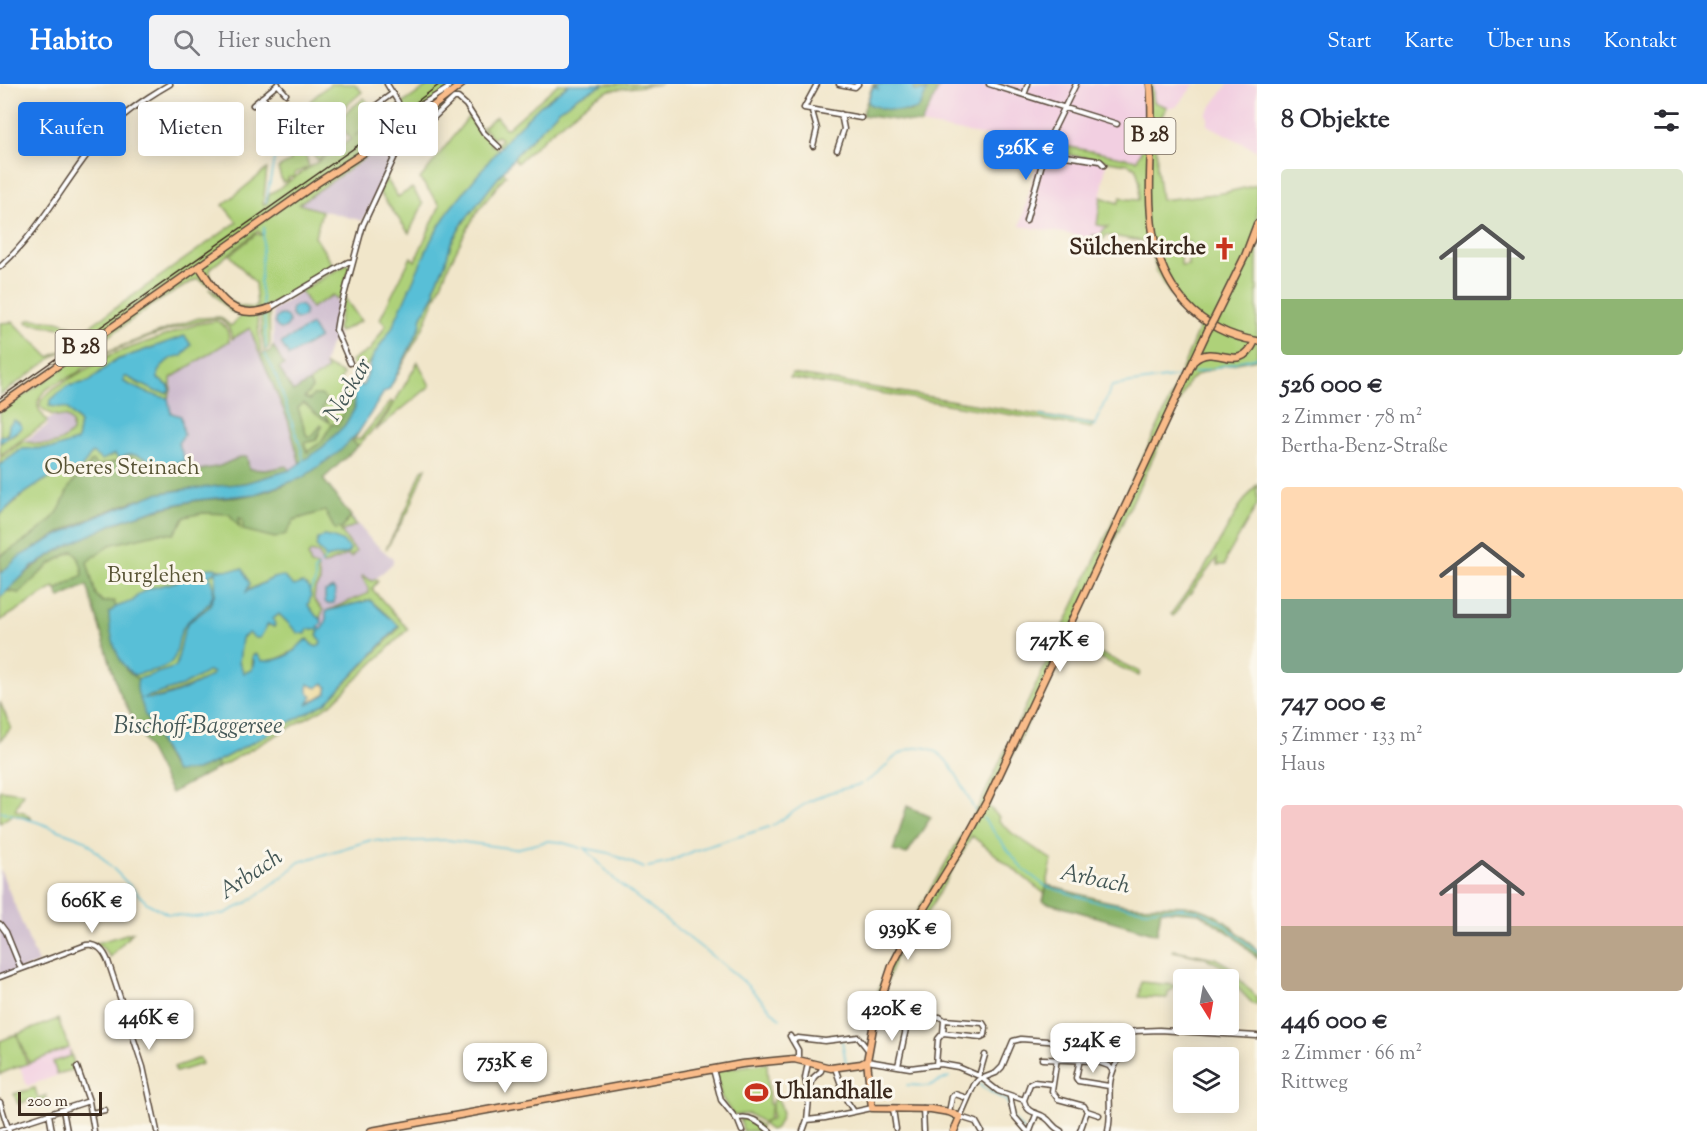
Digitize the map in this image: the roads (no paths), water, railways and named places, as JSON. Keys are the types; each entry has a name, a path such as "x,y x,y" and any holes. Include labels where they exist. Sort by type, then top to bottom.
{"main road":[{"name":"B 28","path":"0,406 341,166 419,117 462,84"},
{"name":"B 28","path":"1150,84 1149,204 1158,259 1171,285 1188,306 1217,328 1254,341"},
{"path":"954,1131 960,1118 949,1112 923,1108 872,1108 867,1061 886,980 903,944 964,843 990,794 1245,256 1257,224"},
{"path":"199,266 217,293 235,309 253,313 269,308"},
{"path":"1236,336 1244,343 1246,352"},
{"path":"1204,339 1208,352"},
{"path":"1199,349 1238,358 1254,341"},
{"path":"1192,364 1208,352"},
{"path":"371,1131 713,1068 798,1059 822,1068 835,1068 862,1064 867,1061"}],"street":[{"path":"0,267 34,230 95,145 117,121 138,104 170,84"},
{"path":"253,105 277,84 286,94"},
{"path":"387,84 393,93 398,105 385,115 378,104 393,93"},
{"path":"426,102 447,89 450,84"},
{"path":"817,84 804,108 861,118"},
{"path":"839,84 855,87 858,84"},
{"path":"990,84 1117,124"},
{"path":"1024,95 1028,84"},
{"path":"1026,221 1046,145 1076,84"},
{"path":"262,97 267,102"},
{"path":"438,111 454,98 460,99 484,133 499,147"},
{"path":"812,111 817,129 813,146"},
{"path":"837,150 844,129 841,114"},
{"path":"1045,150 1052,154 1100,161 1104,165"},
{"path":"350,363 336,330 352,262 367,214 395,156"},
{"path":"269,308 348,262 352,262"},
{"path":"0,924 6,932 21,969"},
{"path":"0,977 86,945 94,945 101,949 108,961 143,1067 157,1131"},
{"path":"877,1011 940,1017 944,1020 986,1025 986,1033 981,1037 943,1033"},
{"path":"936,1065 938,1039 943,1033 944,1020"},
{"path":"898,1066 907,1023"},
{"path":"980,1078 996,1073 1002,1067 1012,1042 1022,1039 1075,1044 1095,1043 1142,1031 1257,1036"},
{"path":"798,1059 798,1050 791,1038 825,1041 858,1037 870,1051"},
{"path":"1095,1043 1095,1061"},
{"path":"1108,1131 1111,1118 1109,1086 1112,1070 1120,1057 1114,1054"},
{"path":"981,1131 974,1121 960,1118 967,1098 980,1078 985,1055"},
{"path":"1057,1058 1051,1084 1052,1091 1058,1099 1084,1106 1087,1112 1080,1131"},
{"path":"1042,1059 1095,1061 1109,1066 1112,1070"},
{"path":"1080,1059 1076,1078 1078,1081 1109,1086"},
{"path":"867,1061 910,1068 941,1064 958,1066 998,1091 1024,1100"},
{"path":"808,1062 806,1078 809,1094"},
{"path":"77,1067 89,1101 94,1131"},
{"path":"713,1068 721,1100 742,1131"},
{"path":"803,1131 814,1077 822,1068"},
{"path":"835,1068 847,1101 854,1111"},
{"path":"1051,1084 1034,1082 1030,1084 1024,1100 1026,1107 1046,1118 1053,1127 1060,1131"},
{"path":"949,1112 952,1097 955,1094 967,1098"},
{"path":"1010,1096 1014,1116 1027,1131 1036,1114"},
{"path":"0,1130 9,1129 89,1101"},
{"path":"0,1102 9,1129"},
{"path":"807,1120 828,1118 872,1108"},
{"path":"893,1108 896,1129"},
{"path":"923,1108 924,1131"},
{"path":"63,1110 67,1131"},
{"path":"91,1113 105,1110"},
{"path":"1087,1112 1099,1115"},
{"path":"49,1114 52,1131"},
{"path":"736,1119 750,1118 770,1131"}],"water":[{"path":"569,84 605,84 579,96 559,110 516,155 464,221 451,243 445,264 434,288 435,293 422,316 420,327 389,390 384,392 359,432 339,452 302,478 255,494 197,500 160,508 117,522 57,551 33,566 0,598 0,574 20,556 96,517 155,494 246,483 290,470 323,447 345,425 355,408 353,391 356,384 363,386 373,356 392,328 431,240 449,210 511,134 540,106"},
{"path":"875,84 927,84 914,87 913,90 927,91 918,108 908,111 894,110 869,104 868,100 873,87 878,89"},
{"path":"295,305 301,305 305,312 301,319 295,319 291,315 291,309"},
{"path":"279,315 285,315 289,322 285,329 279,329 275,325 275,319"},
{"path":"311,325 319,338 289,356 281,343"},
{"path":"185,336 191,345 182,356 168,361 158,372 158,379 169,386 170,390 167,393 157,392 124,377 124,382 151,394 168,398 171,413 181,416 184,435 178,443 184,461 161,467 136,455 118,459 115,454 102,460 92,453 81,468 45,480 19,497 0,515 0,465 22,449 55,448 77,441 80,423 67,408 49,406 51,400 67,386 88,382 114,361"},
{"path":"14,420 22,427 0,443 0,436 8,435 9,425"},
{"path":"324,536 345,543 350,549 348,553 326,558 316,546 318,539"},
{"name":"Bischoff-Baggersee","path":"243,569 250,584 246,592 273,578 283,576 294,586 302,583 308,586 311,596 308,605 321,619 322,623 318,627 321,630 326,622 326,611 370,600 399,626 326,703 216,762 196,770 175,772 144,713 137,689 138,679 176,667 188,623 209,607 215,593 216,571 209,575 213,594 209,602 186,624 181,633 174,659 162,668 134,675 128,670 118,656 115,647 109,613 116,607 133,601 146,590 179,580 191,570","holes":["279,614 298,633 306,634 308,629 316,629 319,632 317,634 320,645 317,647 312,645 308,639 289,655 271,660 262,661 256,654 252,657 254,661 252,670 244,673 239,662 242,638 249,633 255,638 260,638 268,624 274,627 273,619","209,671 213,673 179,692 160,698 144,698 182,686","324,683 327,687 327,693 307,705 312,697 308,692 308,684 317,688"]},
{"path":"333,588 334,603 327,604 325,592"}],"waterway":[{"path":"266,202 275,156"},
{"path":"263,306 260,282 264,227"},
{"path":"264,311 266,349"},
{"path":"265,354 275,373 304,463"},
{"path":"1239,361 1257,357"},
{"path":"1194,373 1237,362"},
{"path":"1094,426 1112,386 1179,376"},
{"path":"1040,416 1092,425"},
{"path":"321,564 326,558"},
{"path":"310,591 315,582 315,570 318,567"},
{"name":"Arbach","path":"865,782 898,755 913,748 926,748 947,761 975,811"},
{"name":"Arbach","path":"772,826 808,802 828,793 861,784"},
{"name":"Arbach","path":"0,811 85,840 147,903 168,914 194,917 224,914 248,902 299,862 371,840"},
{"name":"Arbach","path":"983,818 1022,868 1045,886 1093,901 1146,910 1159,909"},
{"name":"Arbach","path":"648,867 667,863 693,851 769,827"},
{"name":"Arbach","path":"374,840 391,842 448,840 515,849 548,841 581,848"},
{"name":"Arbach","path":"584,848 609,853 644,868"},
{"path":"586,849 617,882 716,959"},
{"name":"Arbach","path":"1162,909 1182,908 1199,911"},
{"name":"Arbach","path":"1202,912 1222,923 1257,952"},
{"path":"719,961 743,981 780,1019"},
{"path":"842,1041 846,1063"},
{"path":"907,1085 929,1086 949,1077"},
{"path":"980,1084 1007,1101 1013,1119 1023,1130"}],"railway":[{"path":"0,398 374,134 440,84"}],"place":[{"name":"Sülchenkirche","path":"1224,249"},
{"name":"Uhlandhalle","path":"757,1093"}],"water label":[{"name":"Neckar","path":"349,390"}],"park label":[{"name":"Oberes Steinach","path":"122,469"},
{"name":"Burglehen","path":"156,577"}]}
